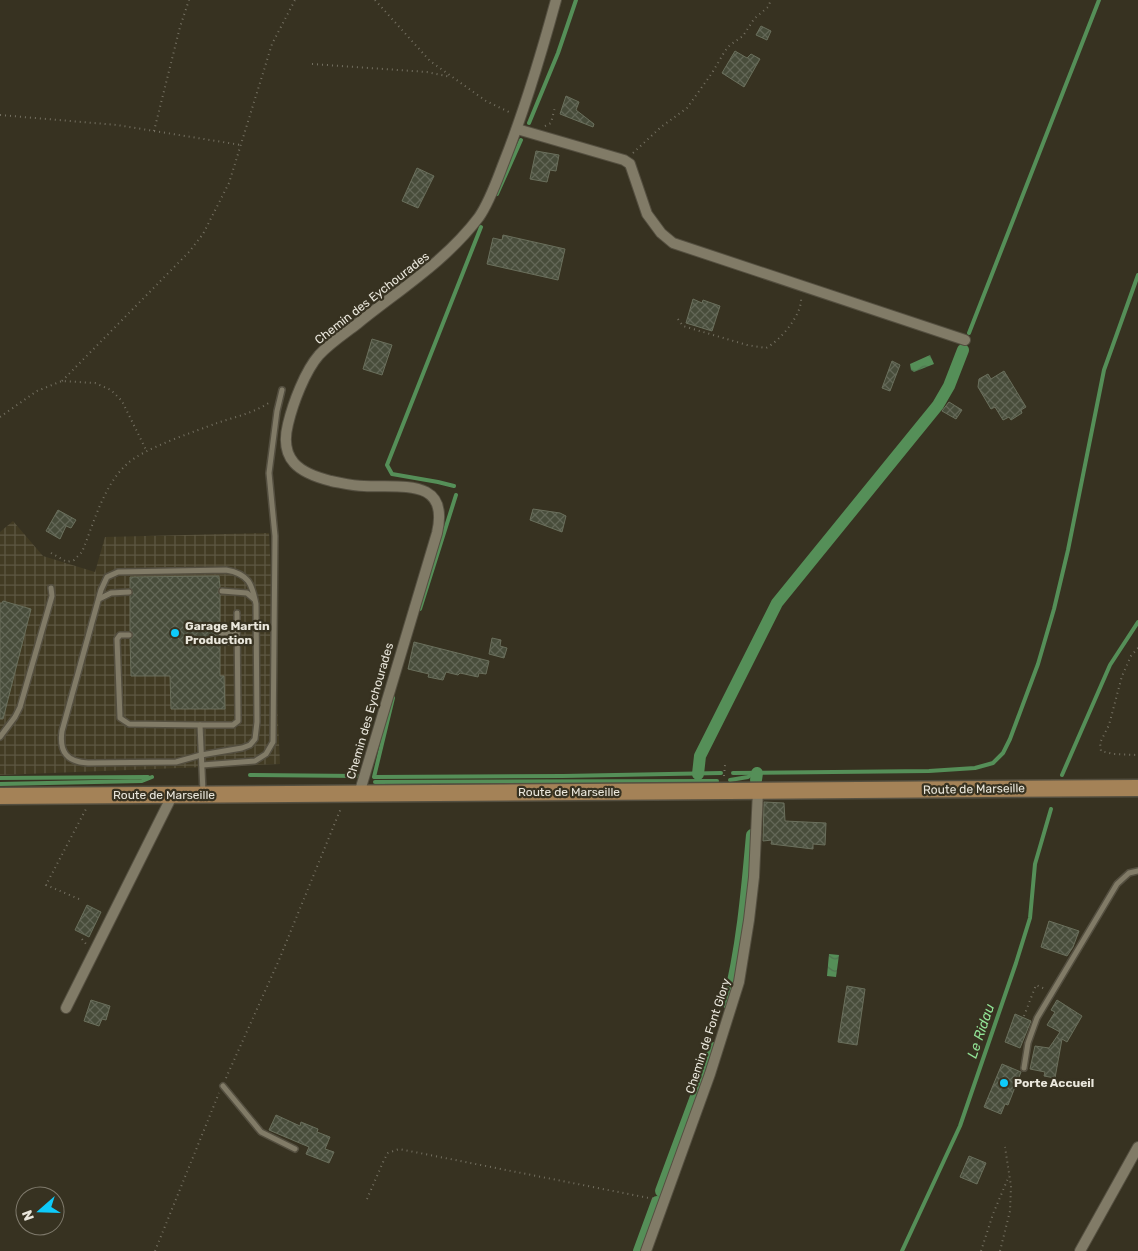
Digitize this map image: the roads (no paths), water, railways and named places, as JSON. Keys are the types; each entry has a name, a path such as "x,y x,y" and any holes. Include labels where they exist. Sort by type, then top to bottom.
{"main road":[{"name":"Route de Marseille","path":"0,796 1138,788"}],"street":[{"name":"Chemin des Eychourades","path":"353,794 437,533 440,509 433,496 417,488 355,486 306,473 293,462 287,453 285,441 288,424 306,376 319,355 441,259 480,216 501,170 520,118 556,0"},
{"path":"516,129 624,160 630,164 647,214 652,223 672,242 965,340"},
{"name":"Chemin de Font Glory","path":"646,1251 710,1074 739,982 754,877 758,791"},
{"path":"66,1008 172,796"},
{"path":"1080,1251 1138,1147"}],"lane":[{"path":"202,765 256,761 266,754 273,742 275,536 269,473 277,411 282,390"},
{"path":"220,570 238,573 248,580 253,588 256,604 257,722 255,738 250,745 176,762 88,763 76,762 65,754 61,741 62,731 98,599 107,578 118,572 220,570"},
{"path":"0,737 15,718 20,707 52,596 51,588"},
{"path":"222,591 249,594 254,598 256,604"},
{"path":"98,599 111,593 129,592"},
{"path":"129,635 120,635 117,639 119,714 122,721 129,724 233,725 238,721 237,612"},
{"path":"221,633 237,633"},
{"path":"200,725 203,795"},
{"path":"1024,1068 1028,1043 1037,1018 1117,884 1129,873 1138,871"},
{"path":"223,1086 260,1132 295,1149"}],"water":[{"path":"930,355 934,364 914,372 911,370 910,364"},
{"path":"829,954 839,955 836,977 827,976"}],"waterway":[{"path":"529,123 558,53 576,0"},
{"path":"969,333 1099,0"},
{"path":"497,194 521,140"},
{"path":"454,486 392,474 387,465 481,227"},
{"path":"733,773 929,771 975,768 993,763 1003,753 1038,664 1054,609 1068,550 1104,370 1138,275"},
{"path":"698,774 700,756 777,603 938,405 949,386 963,350"},
{"path":"420,609 456,495"},
{"name":"Le Ridau","path":"1062,775 1110,665 1138,622"},
{"path":"393,698 374,777 721,773"},
{"path":"730,780 748,777 753,773"},
{"path":"756,780 757,773"},
{"path":"250,775 357,776"},
{"path":"0,778 148,777"},
{"path":"0,784 142,781 152,777"},
{"path":"375,782 717,781"},
{"name":"Le Ridau","path":"902,1251 960,1126 1016,963 1030,918 1035,864 1051,809"},
{"path":"728,1003 740,941 752,835"},
{"path":"661,1191 714,1048"},
{"path":"639,1251 657,1202"}],"place":[{"name":"Garage Martin Production","path":"175,633"},
{"name":"Porte Accueil","path":"1004,1083"}]}
